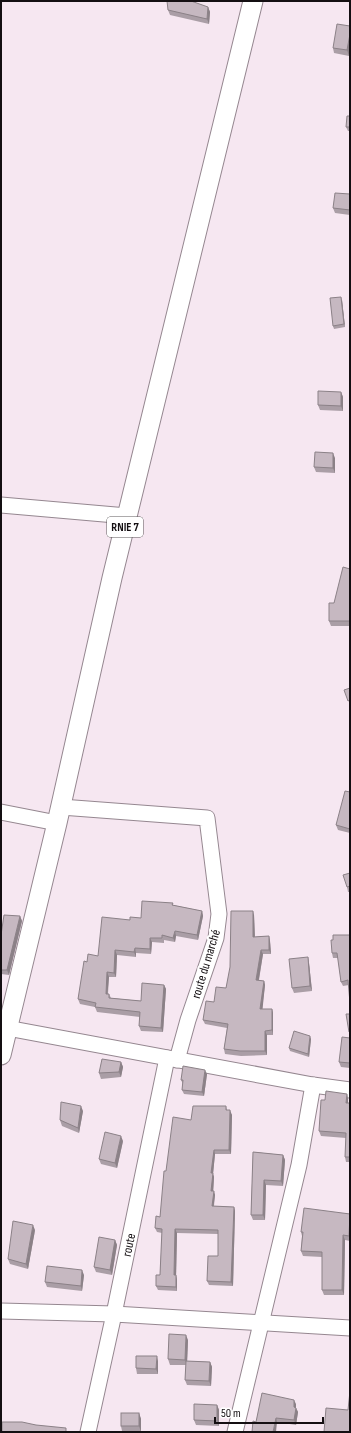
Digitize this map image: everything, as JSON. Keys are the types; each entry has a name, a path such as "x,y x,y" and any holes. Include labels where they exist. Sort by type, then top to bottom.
{"main road":[{"name":"RNIE 7","path":"1,1055 4,1028 59,815 127,516 253,1"}],"street":[{"path":"1,505 127,516"},
{"path":"1,812 59,815"},
{"name":"route du marché","path":"59,815 207,818 219,914 216,938 188,1020 172,1059"},
{"path":"4,1028 313,1085 350,1090"},
{"name":"route","path":"88,1432 172,1059"},
{"path":"235,1432 298,1164 313,1085"},
{"path":"1,1311 114,1314 261,1324 350,1328"}],"building":[{"path":"167,1 191,1 208,7 207,19 168,10"},
{"path":"337,24 350,26 347,50 333,48"},
{"path":"347,116 350,116 350,127 346,127"},
{"path":"335,193 350,194 350,210 333,208"},
{"path":"341,297 344,324 333,326 330,298"},
{"path":"318,391 341,392 341,406 318,405"},
{"path":"315,452 333,453 333,468 314,467"},
{"path":"343,567 350,569 350,621 329,621 329,603 334,603"},
{"path":"350,688 350,700 348,701 344,690"},
{"path":"345,791 350,792 350,829 336,825"},
{"path":"350,873 350,886 347,887 343,875"},
{"path":"142,901 173,903 172,905 202,911 197,935 175,931 173,938 162,935 162,938 150,938 150,949 135,948 134,952 115,950 114,973 107,972 106,994 109,994 109,998 141,1001 142,983 164,985 161,1028 139,1026 140,1012 95,1007 96,1003 78,999 84,961 87,962 88,954 98,956 102,917 130,920 130,917 141,918"},
{"path":"231,911 253,911 253,937 269,936 269,950 261,950 256,980 264,981 260,1009 272,1009 272,1030 265,1031 265,1051 240,1051 224,1049 228,1024 203,1020 206,1001 214,1002 216,987 226,988 230,967"},
{"path":"4,915 20,916 7,970 1,970 1,935"},
{"path":"333,935 350,935 350,1003 348,980 341,982 337,953 332,953 331,940 333,940"},
{"path":"308,957 310,986 292,988 289,959"},
{"path":"346,1014 350,1014 350,1032 349,1032"},
{"path":"294,1031 310,1036 308,1054 289,1048"},
{"path":"342,1037 350,1038 350,1063 339,1062"},
{"path":"102,1059 121,1062 119,1072 99,1073"},
{"path":"183,1066 205,1070 202,1092 182,1090 183,1080 181,1080"},
{"path":"326,1091 347,1094 346,1103 350,1103 350,1157 345,1157 346,1133 319,1131 321,1100 325,1100"},
{"path":"61,1102 81,1106 78,1128 60,1120"},
{"path":"193,1106 226,1106 226,1110 230,1110 229,1150 214,1150 211,1173 213,1173 211,1191 214,1191 212,1206 234,1207 231,1282 207,1281 208,1256 218,1256 218,1230 175,1229 174,1275 176,1275 176,1287 156,1286 156,1275 160,1275 162,1229 155,1228 156,1216 160,1217 164,1171 166,1171 173,1117 191,1120"},
{"path":"105,1132 121,1136 115,1163 99,1159"},
{"path":"253,1152 283,1155 281,1181 264,1180 263,1215 251,1215"},
{"path":"304,1208 350,1214 349,1236 343,1235 342,1290 322,1290 322,1252 301,1251 303,1232 301,1232"},
{"path":"13,1221 33,1225 26,1264 8,1259"},
{"path":"99,1237 115,1240 110,1270 94,1267"},
{"path":"47,1266 82,1270 81,1286 45,1282"},
{"path":"169,1334 186,1335 185,1360 168,1359"},
{"path":"136,1356 157,1356 156,1369 136,1368"},
{"path":"186,1361 210,1362 209,1381 185,1380"},
{"path":"350,1391 350,1432 324,1432 326,1408 348,1410"},
{"path":"262,1393 294,1400 294,1407 296,1408 294,1420 276,1418 273,1432 252,1432 253,1421 256,1422"},
{"path":"194,1404 217,1405 217,1421 194,1420"},
{"path":"121,1413 139,1413 139,1426 121,1426"},
{"path":"2,1422 22,1422 66,1428 66,1432 2,1432"}]}
